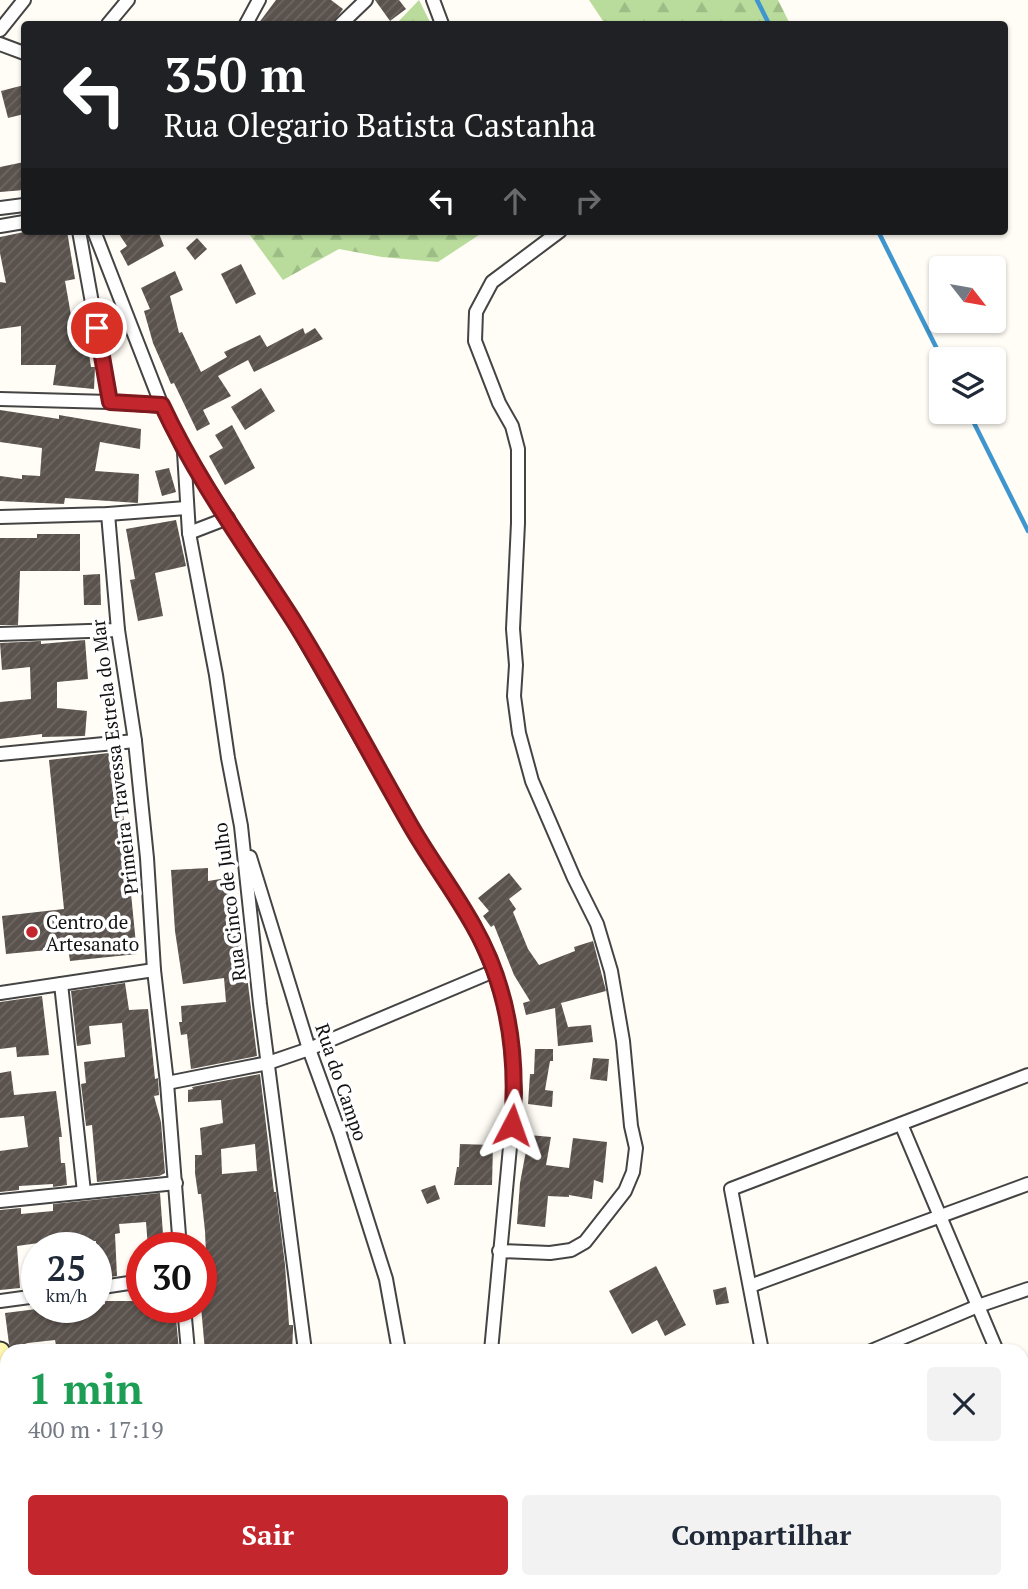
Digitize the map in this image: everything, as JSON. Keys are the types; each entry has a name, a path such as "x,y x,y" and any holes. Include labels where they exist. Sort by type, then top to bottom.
{"street":[{"path":"0,30 24,0"},
{"path":"110,21 128,0"},
{"path":"248,21 259,0"},
{"path":"344,21 366,0"},
{"path":"433,0 441,21"},
{"path":"0,44 21,52"},
{"path":"0,208 21,205"},
{"path":"0,226 21,222"},
{"path":"80,235 110,402"},
{"path":"96,235 162,405 184,451 296,625 412,830 474,925 494,971 510,1034 514,1093 492,1344"},
{"path":"499,1251 550,1253 571,1250 585,1242 625,1191 633,1172 636,1148 611,971 597,924 532,781 519,733 514,696 516,665 513,629 519,523 518,449 512,426 499,402 475,341 476,313 492,282 555,235"},
{"path":"0,399 162,405"},
{"name":"Rua Cinco de Julho","path":"184,451 189,533 241,826 304,1344"},
{"path":"0,517 108,514 186,508"},
{"name":"Primeira Travessa Estrela do Mar","path":"108,514 118,630 135,741 147,858 154,970 167,1083 179,1232"},
{"path":"189,533 228,518"},
{"path":"0,634 118,630"},
{"path":"0,754 135,741"},
{"name":"Rua do Campo","path":"241,826 309,1049 340,1134 386,1279 398,1344"},
{"path":"0,993 154,970"},
{"path":"167,1083 268,1063 309,1049 494,971"},
{"path":"61,984 84,1192"},
{"path":"761,1344 731,1189 1028,1075"},
{"path":"901,1124 994,1344"},
{"path":"0,1201 176,1183"},
{"path":"750,1286 1028,1184"},
{"path":"888,1344 978,1306 1028,1289"},
{"path":"0,1301 21,1298"},
{"path":"185,1323 187,1344"}],"green space":[{"path":"419,0 430,21 399,21"},
{"path":"589,0 778,0 788,21 603,21"},
{"path":"250,235 479,235 438,262 382,257 339,249 283,280"}],"building":[{"path":"276,0 331,0 343,9 334,21 260,21"},
{"path":"375,0 399,0 406,9 390,21"},
{"path":"21,86 21,115 8,118 1,91"},
{"path":"21,163 21,190 0,192 0,167"},
{"path":"21,233 21,235 68,235 75,279 65,281 72,321 80,319 91,367 95,367 94,389 53,385 56,365 21,365 21,326 0,329 0,282 6,283 0,237"},
{"path":"120,235 160,235 164,246 128,266 120,251 127,246"},
{"path":"197,238 207,249 195,260 186,248"},
{"path":"241,264 256,294 236,304 221,274"},
{"path":"175,271 183,290 170,296 179,333 182,332 201,372 227,357 224,352 260,335 267,347 303,328 305,334 315,328 323,339 254,372 248,360 218,376 231,396 203,410 210,424 197,431 174,383 171,384 153,343 144,311 150,309 141,288"},
{"path":"261,388 275,411 245,430 231,407"},
{"path":"0,410 59,419 59,415 141,429 140,449 100,442 95,471 139,474 138,503 65,498 64,504 0,501 0,476 22,479 22,475 40,476 42,448 0,442"},
{"path":"232,425 255,468 225,485 209,456 223,448 215,435"},
{"path":"169,468 176,492 162,496 155,471"},
{"path":"176,520 186,566 155,573 163,616 138,621 130,580 135,579 126,529"},
{"path":"37,534 80,534 80,571 20,571 18,625 0,625 0,538 37,538"},
{"path":"100,574 101,605 84,605 83,575"},
{"path":"85,640 88,679 57,682 57,708 87,711 85,736 42,737 42,734 0,739 0,702 31,699 30,667 2,670 0,643 41,641 41,644"},
{"path":"117,752 137,954 70,961 68,948 6,954 2,916 64,909 49,760"},
{"path":"208,868 208,881 233,877 234,913 245,960 257,1056 191,1069 187,1034 181,1035 181,1006 226,1002 224,978 183,984 175,931 171,870"},
{"path":"509,873 522,889 509,899 516,909 513,912 528,949 539,965 575,951 574,947 593,941 606,991 561,1003 568,1027 591,1025 593,1042 558,1046 555,1008 526,1015 523,1003 530,1001 514,975 494,925 491,927 483,916 489,911 478,898"},
{"path":"125,983 129,1010 148,1009 155,1079 158,1078 159,1095 154,1096 161,1122 165,1173 159,1176 97,1182 92,1125 86,1126 81,1084 86,1083 84,1062 125,1057 122,1023 89,1026 91,1044 77,1046 71,991"},
{"path":"42,996 49,1055 17,1057 16,1047 0,1049 0,1002"},
{"path":"535,1049 553,1049 553,1061 550,1061 545,1090 553,1091 552,1107 528,1104 530,1074 534,1074"},
{"path":"593,1058 609,1059 607,1081 590,1079"},
{"path":"11,1071 14,1095 56,1091 62,1137 59,1137 61,1163 65,1163 67,1185 19,1186 19,1190 0,1192 0,1151 28,1147 24,1116 0,1118 0,1073"},
{"path":"260,1074 285,1265 289,1325 293,1325 292,1344 204,1344 202,1323 217,1323 217,1232 205,1232 201,1194 198,1194 195,1173 195,1155 202,1155 200,1128 223,1123 221,1100 188,1102 188,1090","holes":["255,1144 257,1171 222,1174 221,1149"]},
{"path":"529,1135 551,1137 546,1165 569,1168 573,1138 607,1142 603,1183 594,1180 592,1199 569,1195 548,1196 545,1227 517,1224 520,1183"},
{"path":"460,1144 493,1145 492,1185 454,1185 459,1167"},
{"path":"435,1185 440,1199 427,1204 421,1190"},
{"path":"160,1193 163,1232 147,1232 146,1222 119,1224 120,1233 115,1234 117,1276 112,1277 112,1232 21,1232 21,1245 17,1246 20,1288 0,1290 0,1210 21,1208 21,1214 53,1211 53,1204"},
{"path":"656,1266 686,1325 665,1336 657,1320 632,1334 609,1291"},
{"path":"726,1287 729,1303 716,1305 713,1290"},
{"path":"112,1301 126,1301 126,1323 176,1323 178,1344 56,1344 55,1340 9,1344 5,1313 21,1311 21,1323 112,1323"}],"waterway":[{"path":"757,0 768,21"},
{"path":"880,235 936,347"},
{"path":"974,424 1028,531"}],"place":[{"name":"Centro de Artesanato","path":"32,932"}],"route":[{"path":"97,328 110,402 162,405 184,451 296,625 412,830 474,925 494,971 508,1020 513,1058 512,1125"}]}
